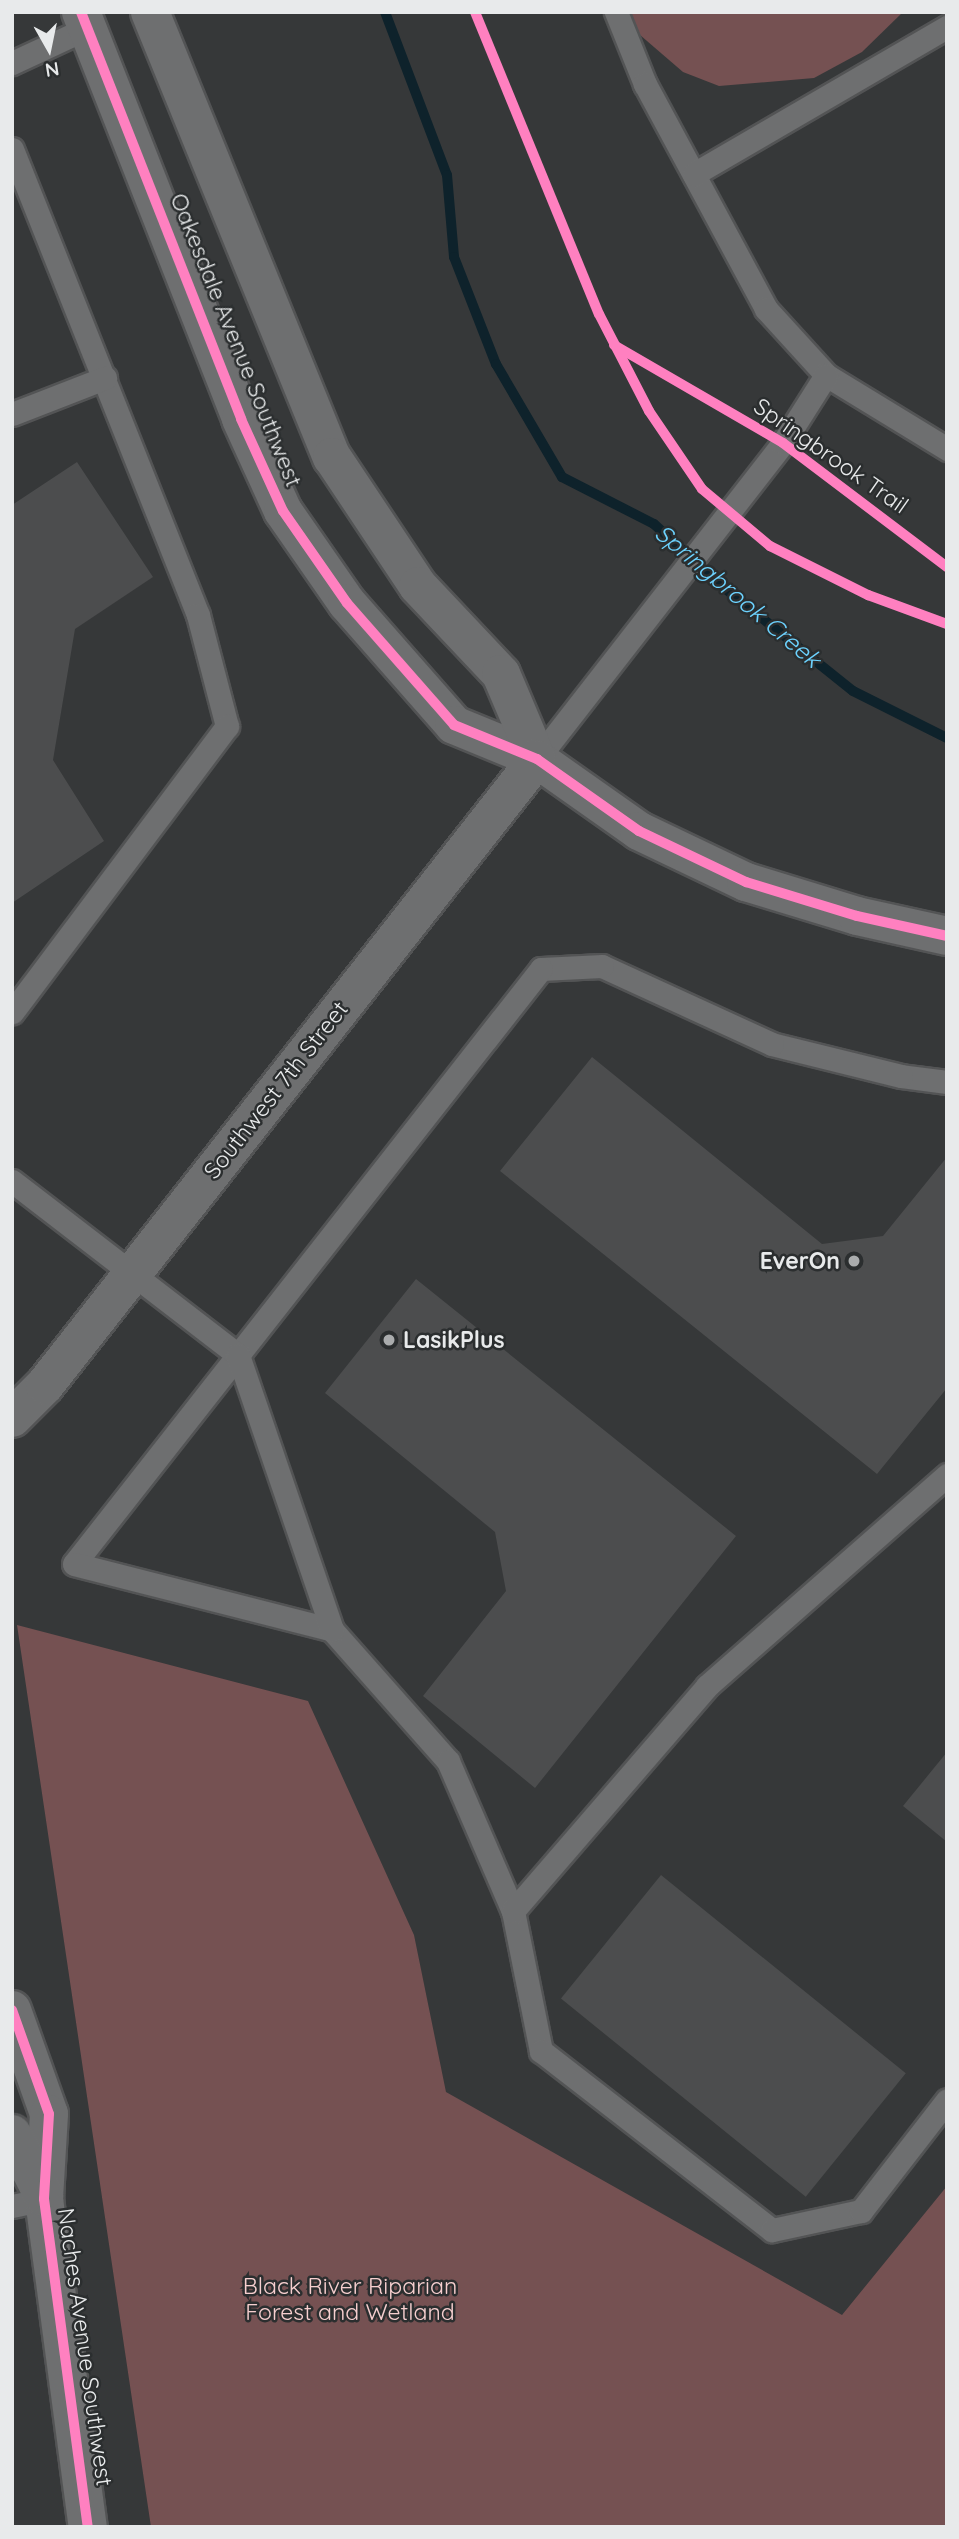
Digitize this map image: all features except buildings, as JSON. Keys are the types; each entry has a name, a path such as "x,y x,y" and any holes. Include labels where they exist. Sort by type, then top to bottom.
{"street":[{"path":"122,12 169,125 214,173"},
{"name":"Oakesdale Avenue Southwest","path":"150,12 332,457 418,586 501,674 537,759"},
{"name":"Oakesdale Avenue Southwest","path":"84,20 241,419 283,511 347,603 454,725 537,759 639,831 746,882 856,916 947,936"},
{"name":"Southwest 7th Street","path":"12,1418 45,1385 537,759"},
{"name":"Naches Avenue Southwest","path":"12,2010 49,2114 28,2202"},
{"name":"Naches Avenue Southwest","path":"12,2134 28,2202 88,2527"}],"lane":[{"path":"616,12 645,84 766,309 827,374 947,449"},
{"path":"12,63 84,20"},
{"path":"694,174 947,27"},
{"path":"12,149 198,615 227,726 12,1012"},
{"path":"537,759 765,466 827,374"},
{"path":"12,414 104,378"},
{"path":"332,1630 74,1564 541,969 602,966 772,1044 901,1076 947,1082"},
{"path":"12,1181 134,1271 238,1355 332,1630 448,1761 513,1911 541,2051 772,2230 861,2211 947,2100"},
{"path":"513,1911 707,1686 947,1475"}],"green space":[{"path":"630,12 903,12 862,52 814,78 719,86 683,72 640,35"},
{"name":"Black River Riparian Forest and Wetland","path":"17,1625 308,1701 414,1935 446,2092 842,2315 947,2186 947,2527 151,2527"}],"waterway":[{"name":"Springbrook Creek","path":"385,12 447,175 454,257 496,364 562,477 654,524 717,582 853,691 947,738"}],"cycle path":[{"path":"81,12 241,419 283,511 347,603 454,725 537,759 639,831 746,882 857,916 947,936"},
{"path":"475,12 599,314 649,411 702,489 770,546 868,595 947,624"},
{"name":"Springbrook Trail","path":"614,345 783,443 947,567"},
{"path":"12,2010 49,2114 44,2199 88,2527"}],"place":[{"name":"EverOn","path":"854,1261"},
{"name":"LasikPlus","path":"389,1340"}]}
